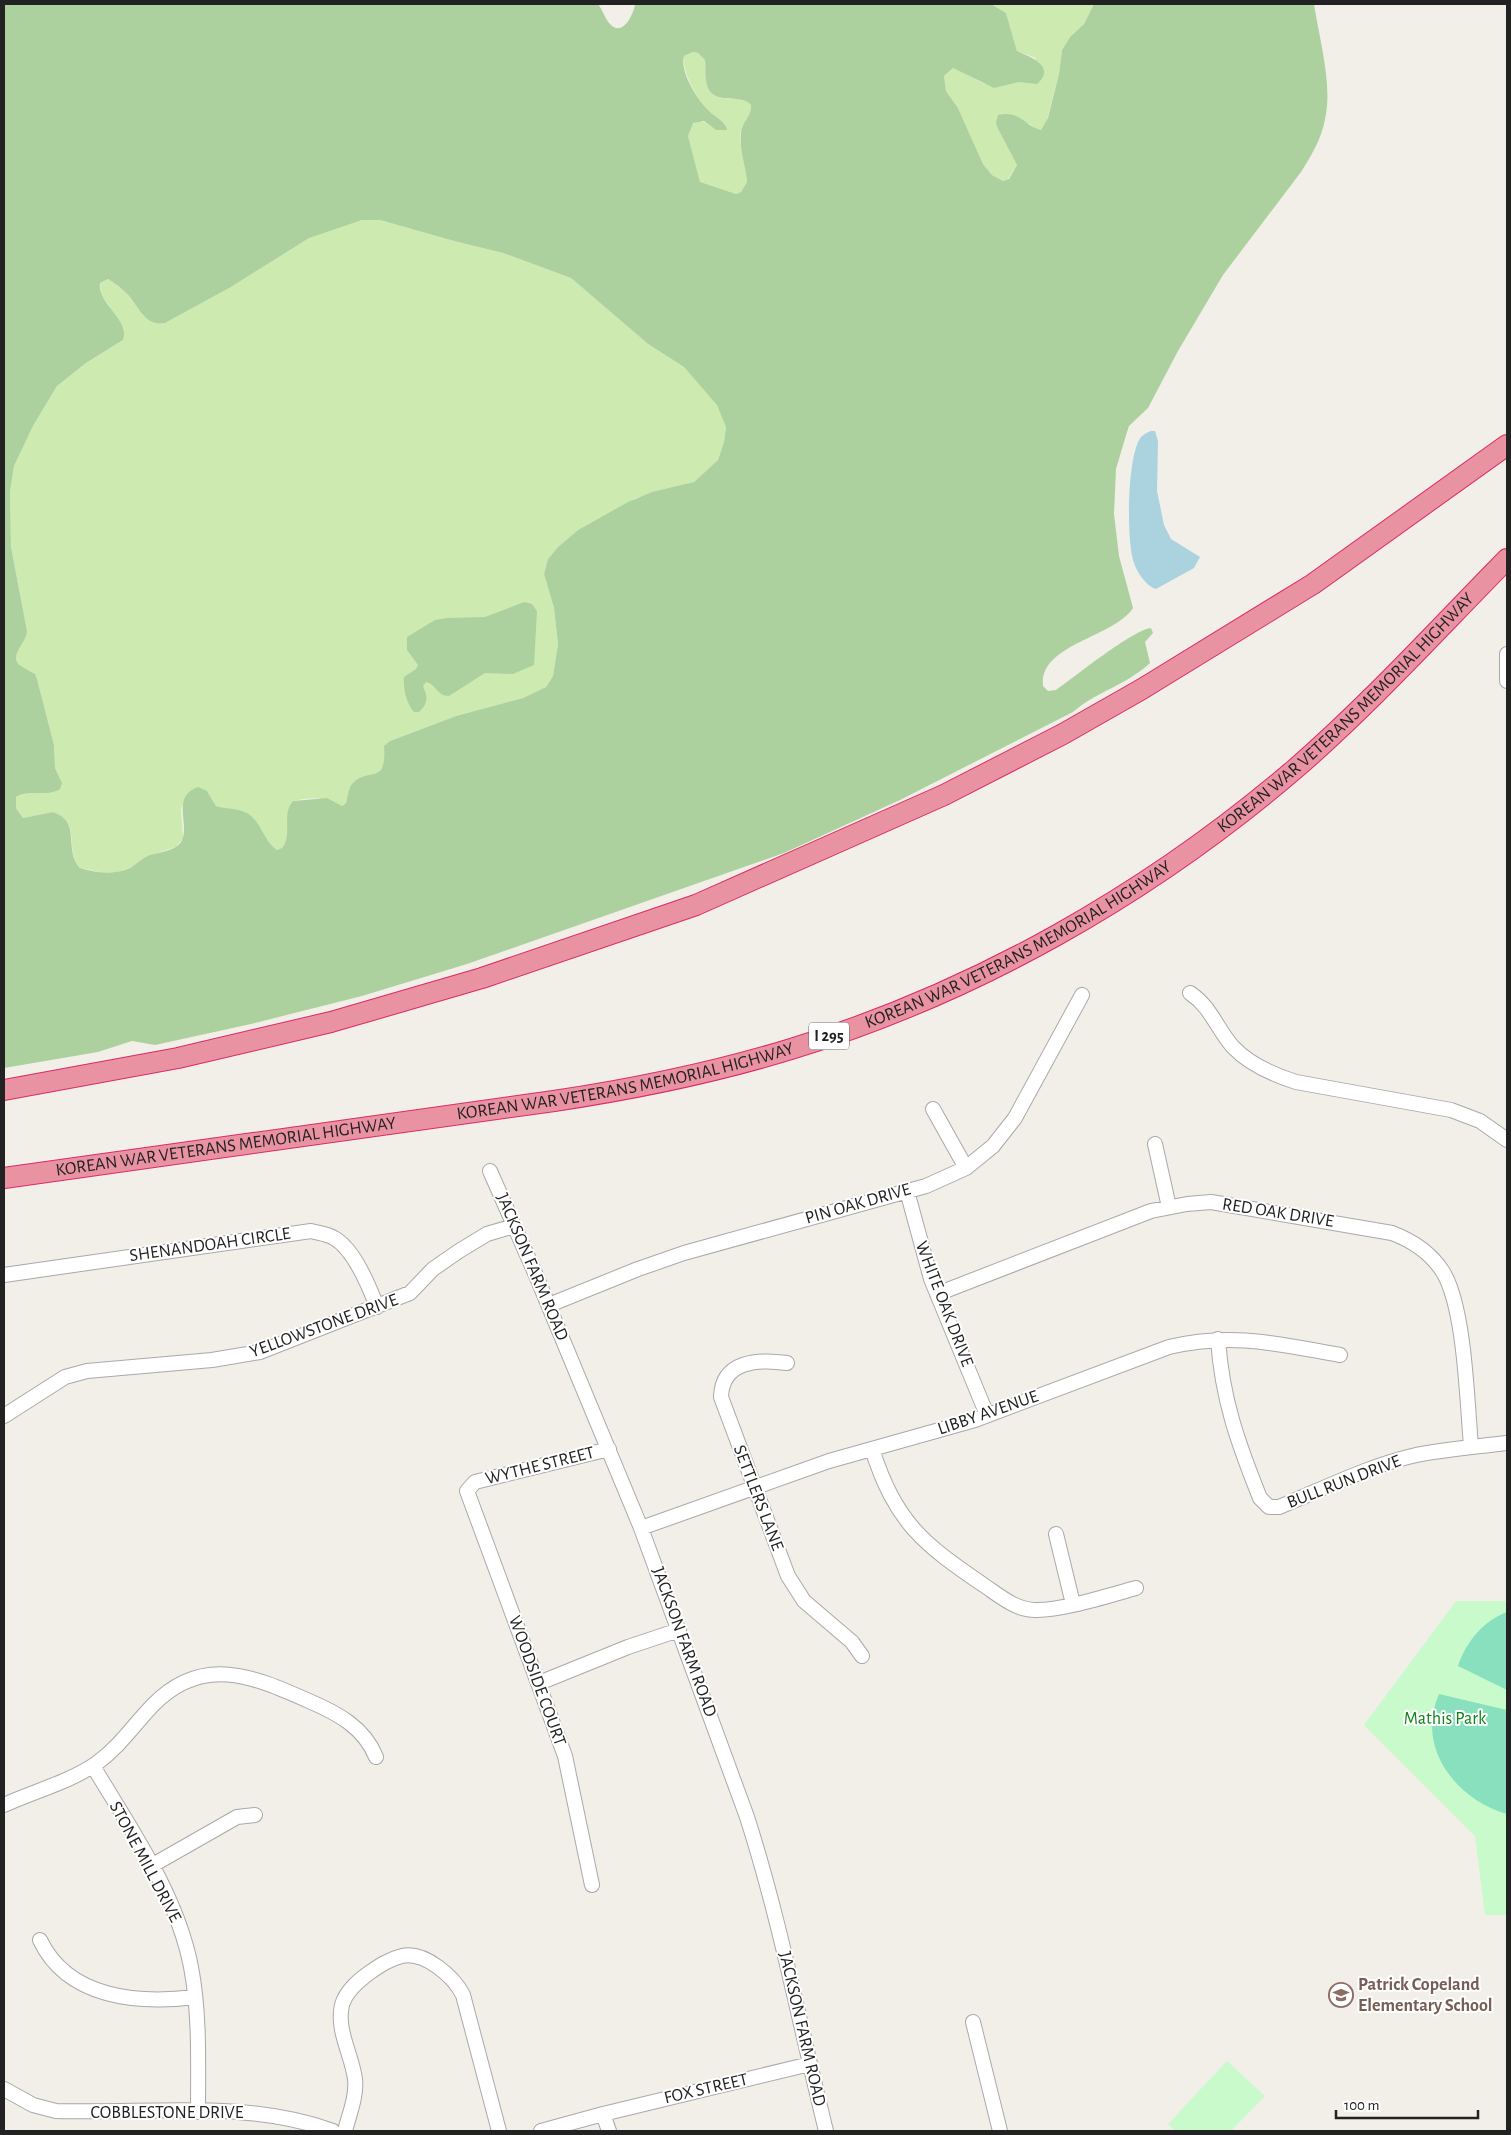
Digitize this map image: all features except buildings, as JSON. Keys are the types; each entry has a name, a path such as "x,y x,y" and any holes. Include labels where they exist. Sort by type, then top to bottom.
{"highway":[{"path":"4,1090 178,1058 331,1022 482,978 674,914 705,901 944,795 1064,734 1142,690 1313,584 1507,446"},
{"name":"KOREAN WAR VETERANS MEMORIAL HIGHWAY","path":"4,1178 554,1101 638,1087 732,1066 792,1049 927,998 1015,957 1082,920 1211,835 1294,770 1341,727 1507,559"}],"street":[{"path":"1507,654 1507,681"},
{"path":"1190,993 1205,1005 1233,1047 1247,1059 1279,1077 1310,1085 1450,1110 1480,1121 1507,1140"},
{"name":"PIN OAK DRIVE","path":"549,1305 638,1269 684,1253 907,1191 947,1178 966,1168 993,1146 1016,1118 1082,995"},
{"path":"933,1109 966,1168"},
{"path":"1155,1144 1169,1207"},
{"name":"JACKSON FARM ROAD","path":"490,1171 549,1305 641,1528 758,1852 826,2131"},
{"name":"WHITE OAK DRIVE","path":"907,1191 937,1294 988,1415"},
{"name":"RED OAK DRIVE","path":"937,1294 1151,1211 1169,1207 1211,1202 1392,1233 1405,1238 1426,1252 1443,1272 1455,1303 1471,1446"},
{"name":"YELLOWSTONE DRIVE","path":"4,1416 66,1377 87,1371 212,1360 253,1354 410,1293 433,1269 487,1234 514,1226"},
{"name":"SHENANDOAH CIRCLE","path":"4,1275 311,1231 335,1238 353,1258 368,1284 377,1307"},
{"name":"BULL RUN DRIVE","path":"1218,1339 1220,1368 1229,1414 1260,1498 1270,1506 1279,1507 1383,1465 1411,1456 1471,1446 1507,1443"},
{"name":"LIBBY AVENUE","path":"641,1528 754,1487 872,1449 988,1415 1141,1356 1196,1340 1218,1339 1268,1342 1340,1355"},
{"name":"SETTLERS LANE","path":"787,1363 772,1361 748,1362 731,1372 723,1384 721,1397 788,1576 809,1606 852,1642 862,1656"},
{"name":"WYTHE STREET","path":"471,1484 609,1449"},
{"path":"872,1449 896,1507 927,1544 1017,1606 1037,1611 1136,1588"},
{"name":"WOODSIDE COURT","path":"471,1484 468,1495 539,1683 571,1779 592,1885"},
{"path":"1056,1534 1073,1604"},
{"path":"539,1683 628,1647 679,1630"},
{"path":"4,1805 92,1766 117,1747 151,1707 172,1689 192,1680 223,1674 255,1678 329,1710 357,1728 376,1758"},
{"name":"STONE MILL DRIVE","path":"92,1766 151,1866 176,1916 186,1945 195,1997 198,2112"},
{"path":"151,1866 237,1818 255,1816"},
{"path":"40,1940 52,1960 61,1968 88,1986 105,1994 141,2000 165,2001 195,1997"},
{"path":"345,2131 355,2095 355,2080 341,2024 342,2004 358,1980 380,1964 404,1956 422,1959 434,1965 456,1982 463,1995 499,2131"},
{"path":"973,2022 1000,2131"},
{"name":"FOX STREET","path":"603,2114 810,2064"},
{"name":"COBBLESTONE DRIVE","path":"4,2089 33,2106 56,2111 264,2114 328,2130"},
{"path":"541,2131 603,2114 609,2131"}],"green space":[{"path":"4,4 598,4 610,24 615,28 619,28 627,23 635,4 991,4 1006,13 1017,51 1034,59 1043,67 1042,78 1037,84 1019,82 994,88 953,68 944,76 946,91 958,108 983,164 992,175 1003,181 1009,179 1017,165 998,129 996,123 998,115 1017,116 1041,130 1048,118 1059,74 1062,50 1070,37 1084,24 1094,4 1314,4 1327,91 1324,126 1319,140 1301,172 1223,275 1178,351 1148,408 1129,426 1116,469 1114,514 1119,556 1133,608 1110,627 1079,642 1053,660 1045,672 1043,686 1048,691 1056,690 1131,636 1151,628 1153,633 1145,642 1150,663 1132,677 1073,712 900,800 784,853 467,964 362,996 251,1024 155,1045 132,1041 98,1052 4,1068","holes":["693,52 698,53 705,60 706,81 711,93 722,98 741,100 751,105 750,113 741,130 742,152 747,182 741,192 736,194 700,182 688,136 693,123 704,121 716,130 727,130 722,121 709,111 690,85 683,62 684,56","362,220 380,220 503,253 571,278 648,344 684,367 717,405 726,427 724,442 718,460 694,482 652,492 628,502 578,530 558,547 548,559 544,574 554,608 558,644 553,676 546,687 523,698 456,716 390,741 384,746 383,767 375,774 364,776 352,784 346,803 342,806 327,798 293,801 288,812 287,837 282,848 277,850 269,842 256,821 247,813 216,806 207,791 198,787 185,797 183,804 183,835 178,845 167,851 150,855 130,868 118,872 99,872 80,868 75,861 70,829 62,816 53,812 23,818 16,808 16,797 21,794 55,792 60,789 62,783 55,768 54,745 37,679 35,674 21,666 16,658 27,631 11,547 10,492 14,466 33,426 57,386 86,363 123,340 124,332 122,325 103,298 100,291 100,283 108,279 129,296 146,318 157,323 165,323 231,287 309,238"]},
{"path":"991,4 1094,4 1084,24 1070,37 1062,50 1059,74 1046,124 1041,130 1034,128 1030,124 998,129 1017,165 1008,179 1003,181 992,175 983,164 958,108 946,91 944,76 953,68 990,85 1007,85 1019,82 1036,58 1017,51 1006,13"},
{"path":"693,52 698,53 705,60 706,81 711,93 722,98 741,100 751,105 750,113 740,138 747,182 741,192 736,194 700,183 688,136 690,126 698,121 707,123 712,127 726,125 706,108 696,94 688,77 684,56"},
{"path":"362,220 380,220 503,253 571,278 648,344 684,367 715,401 722,413 726,427 724,442 718,460 694,482 636,498 578,530 558,547 548,559 544,574 554,608 558,644 553,676 546,687 523,698 456,716 390,741 385,763 379,772 354,782 346,803 341,806 330,800 318,798 293,801 288,812 287,839 283,848 277,850 273,847 246,813 216,806 207,791 190,792 181,808 183,838 176,847 148,856 132,867 118,872 100,872 80,868 75,861 70,829 62,816 53,812 23,818 16,808 16,797 60,779 55,768 54,745 37,679 35,674 20,666 16,658 18,649 27,631 11,547 10,492 14,466 33,426 57,386 86,363 123,340 116,317 101,294 100,283 108,279 124,291 141,313 151,321 165,323 231,287 315,234"},
{"path":"524,602 532,604 537,611 534,665 513,674 485,673 449,696 442,694 426,682 423,686 426,694 426,703 419,712 414,712 406,695 404,677 416,669 418,665 407,650 407,637 435,620 485,617"},
{"name":"Mathis Park","path":"1456,1601 1507,1601 1507,1915 1485,1915 1475,1836 1364,1725"},
{"path":"1507,1612 1507,1690 1458,1666 1461,1657 1476,1633 1490,1621"},
{"path":"1439,1694 1507,1710 1507,1814 1489,1807 1472,1797 1457,1784 1445,1769 1437,1752 1432,1734 1433,1714"},
{"path":"1227,2061 1265,2096 1231,2131 1175,2131 1168,2124"}],"water":[{"path":"1151,431 1155,431 1158,441 1157,491 1164,525 1171,539 1200,557 1194,568 1156,589 1142,578 1134,563 1131,552 1129,518 1129,498 1136,447 1141,437"}],"place":[{"name":"Patrick Copeland Elementary School","path":"1341,1995"}]}
